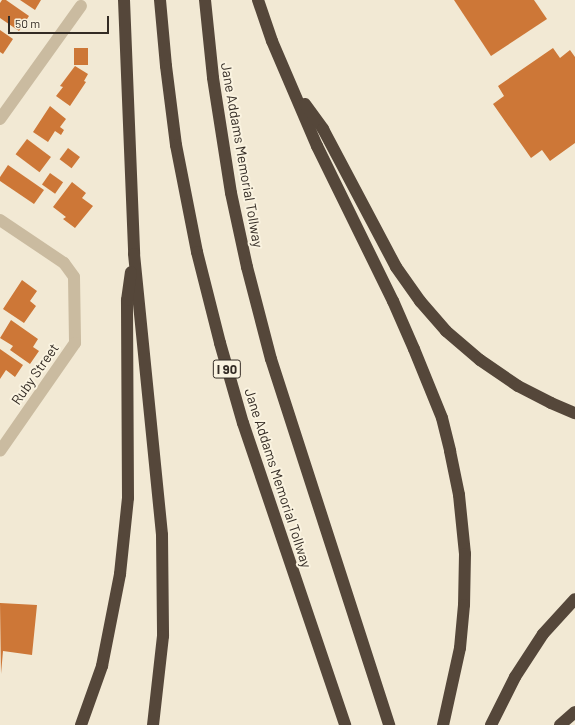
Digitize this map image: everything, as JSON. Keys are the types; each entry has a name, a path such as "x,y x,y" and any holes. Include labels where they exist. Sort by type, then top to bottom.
{"highway":[{"path":"124,0 134,254 162,535 163,636 153,725"},
{"name":"Jane Addams Memorial Tollway","path":"160,0 166,66 176,145 197,252 220,344 243,423 345,725"},
{"name":"Jane Addams Memorial Tollway","path":"205,0 216,101 231,193 247,267 274,366 389,725"},
{"path":"258,0 317,146 393,301 434,398 450,451 459,495 465,554 464,605 460,648 443,725"},
{"path":"290,82 323,130 396,267 420,301 446,331 480,360 518,386 551,403 575,413"},
{"path":"81,725 102,666 120,574 128,498 126,300 134,254"},
{"path":"491,725 515,677 543,634 575,599"},
{"path":"560,725 575,712"}],"street":[{"path":"0,119 81,6"},
{"name":"Ruby Street","path":"0,220 64,264 74,277 75,343 0,451"}],"building":[{"path":"2,0 6,0 29,16 19,31 0,18 0,3"},
{"path":"20,0 41,0 35,10"},
{"path":"454,0 534,0 547,19 491,56"},
{"path":"0,30 13,39 3,54 0,52"},
{"path":"74,48 88,48 88,65 74,65"},
{"path":"553,48 560,58 570,50 575,57 575,143 550,161 542,150 531,158 493,104 504,96 498,86"},
{"path":"75,66 88,74 84,81 86,82 70,106 56,96 63,87 60,86"},
{"path":"50,106 66,119 60,127 64,130 61,135 55,131 48,142 33,132"},
{"path":"27,139 51,157 40,172 16,154"},
{"path":"68,148 80,157 72,168 60,159"},
{"path":"8,165 44,190 34,204 0,181 0,177"},
{"path":"50,173 63,182 55,194 42,184"},
{"path":"72,182 86,193 82,198 93,206 75,228 63,219 66,217 53,207"},
{"path":"22,280 37,291 30,301 36,306 24,323 3,309"},
{"path":"11,320 38,339 33,347 39,351 30,364 10,350 13,346 0,338"},
{"path":"0,349 23,365 15,377 6,370 0,379"},
{"path":"0,603 37,605 32,655 3,651 1,674"}]}
